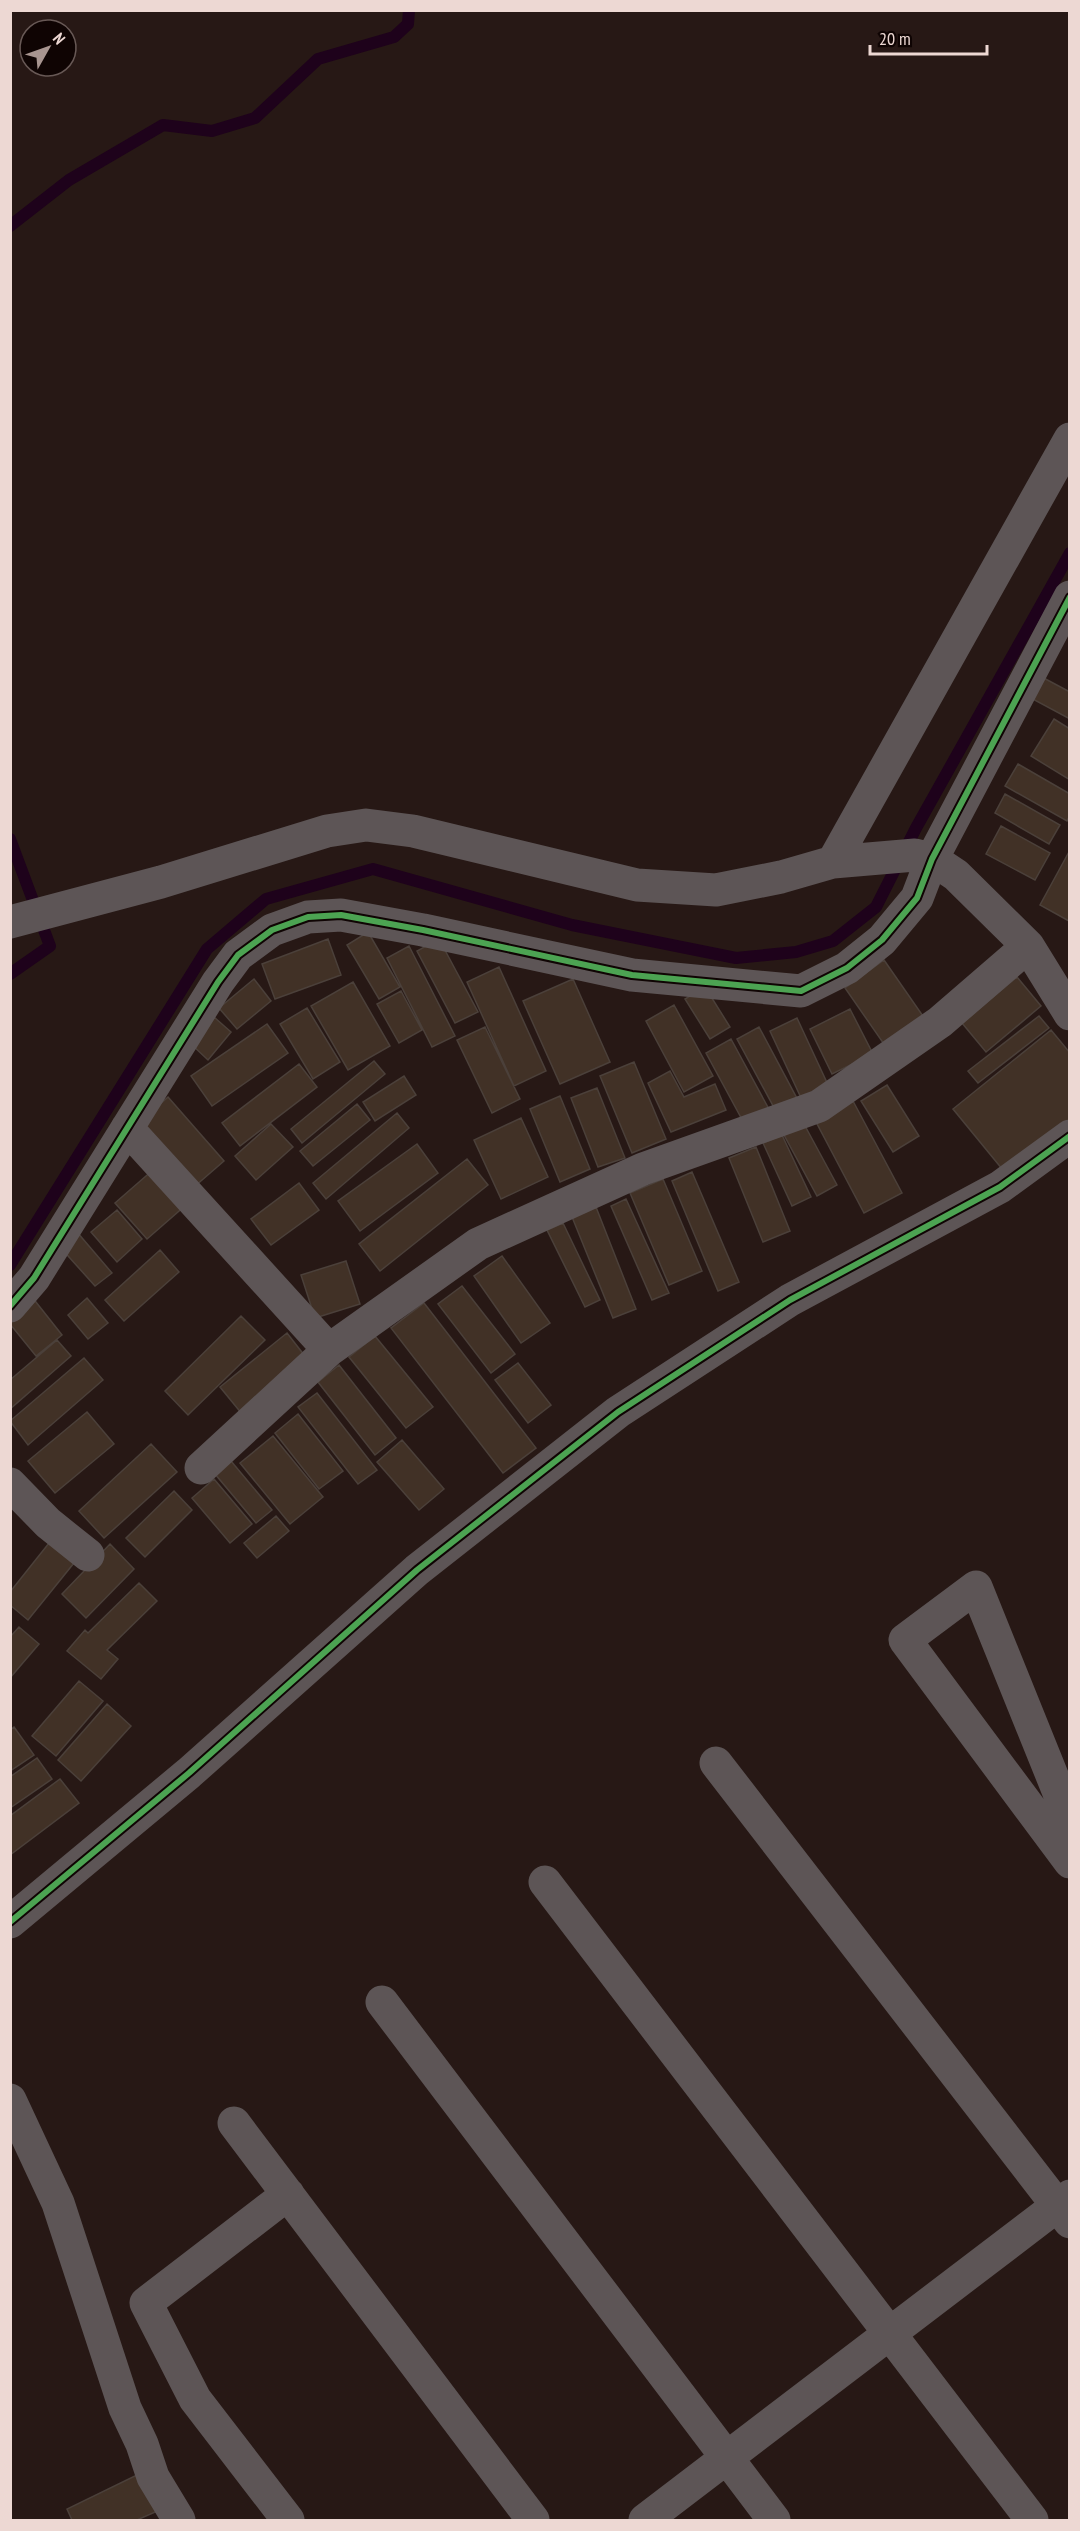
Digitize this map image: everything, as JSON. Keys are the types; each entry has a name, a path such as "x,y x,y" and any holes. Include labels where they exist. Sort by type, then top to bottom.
{"street":[{"path":"833,862 1070,439"},
{"path":"10,1306 34,1278 218,982 238,955 272,930 308,917 341,915 423,930 632,975 801,991 848,968 882,940 917,898 923,857 1070,597"},
{"path":"16,920 161,882 327,831 366,825 413,831 637,885 716,890 781,877 833,862 870,858 923,857 956,875 1028,946 1070,1014"},
{"path":"201,1468 329,1350 478,1244 643,1169 819,1106 940,1022 1028,946"},
{"path":"127,1128 329,1350"},
{"path":"10,1922 189,1773 417,1570 618,1412 790,1300 1000,1187 1070,1136"},
{"path":"10,1484 48,1523 87,1555"},
{"path":"1070,1820 976,1587 905,1640 1070,1862"},
{"path":"645,2520 889,2334 1065,2208 716,1762"},
{"path":"545,1882 1032,2520"},
{"path":"382,2002 774,2520"},
{"path":"10,2100 58,2203 125,2408 142,2444 153,2477 179,2520"},
{"path":"234,2123 533,2520"},
{"path":"288,2194 146,2303 195,2399 288,2520"}],"building":[{"path":"1038,675 1070,692 1070,719 1027,696"},
{"path":"1054,719 1070,729 1070,780 1031,756"},
{"path":"1018,764 1070,794 1070,815 1067,821 1005,786"},
{"path":"1005,794 1060,825 1049,844 995,813"},
{"path":"1001,826 1050,853 1035,880 986,854"},
{"path":"1070,850 1070,920 1069,921 1040,905"},
{"path":"368,932 400,987 379,999 347,945"},
{"path":"328,939 341,975 275,999 262,964"},
{"path":"439,939 478,1012 455,1023 417,951"},
{"path":"409,946 455,1036 432,1047 387,958"},
{"path":"884,960 925,1019 886,1047 845,988"},
{"path":"499,967 546,1071 514,1086 467,982"},
{"path":"1017,977 1041,1006 986,1052 962,1023"},
{"path":"254,979 271,1001 237,1029 219,1008"},
{"path":"573,979 610,1062 560,1084 523,1001"},
{"path":"353,982 390,1046 348,1070 311,1006"},
{"path":"705,987 730,1027 710,1039 685,999"},
{"path":"401,991 422,1030 399,1043 377,1004"},
{"path":"674,1005 713,1076 684,1092 646,1021"},
{"path":"307,1008 340,1062 313,1079 280,1024"},
{"path":"850,1009 873,1054 832,1074 810,1029"},
{"path":"1039,1016 1049,1028 978,1083 968,1071"},
{"path":"214,1017 231,1032 208,1060 191,1044"},
{"path":"797,1018 829,1087 802,1100 770,1031"},
{"path":"267,1024 288,1053 212,1106 191,1076"},
{"path":"485,1027 520,1099 492,1113 457,1040"},
{"path":"759,1027 800,1104 778,1115 737,1039"},
{"path":"1051,1030 1070,1053 1070,1125 1007,1175 953,1109"},
{"path":"731,1039 770,1111 745,1125 706,1053"},
{"path":"374,1061 385,1074 302,1143 291,1129"},
{"path":"634,1062 666,1139 632,1153 600,1076"},
{"path":"299,1064 317,1087 240,1146 222,1123"},
{"path":"670,1071 684,1097 715,1084 726,1110 671,1132 648,1083"},
{"path":"404,1076 416,1095 375,1121 363,1102"},
{"path":"887,1085 919,1136 893,1152 861,1101"},
{"path":"597,1088 625,1158 598,1167 571,1098"},
{"path":"560,1096 590,1169 560,1182 530,1109"},
{"path":"168,1097 224,1161 194,1187 139,1123"},
{"path":"853,1101 902,1193 864,1213 815,1120"},
{"path":"357,1104 370,1120 313,1166 300,1151"},
{"path":"397,1113 409,1128 326,1199 313,1183"},
{"path":"521,1118 548,1177 501,1199 474,1140"},
{"path":"271,1124 293,1147 256,1180 235,1156"},
{"path":"804,1124 837,1185 817,1196 784,1135"},
{"path":"782,1135 811,1197 792,1206 763,1143"},
{"path":"417,1144 438,1173 360,1231 338,1201"},
{"path":"756,1147 790,1231 763,1242 729,1158"},
{"path":"467,1159 488,1185 380,1271 359,1244"},
{"path":"154,1169 186,1205 147,1239 115,1203"},
{"path":"692,1172 739,1282 718,1291 672,1181"},
{"path":"663,1179 702,1271 669,1285 630,1193"},
{"path":"299,1183 319,1210 271,1245 251,1219"},
{"path":"626,1199 669,1293 652,1300 611,1206"},
{"path":"596,1207 636,1309 613,1318 572,1217"},
{"path":"117,1210 142,1239 117,1262 91,1232"},
{"path":"563,1223 600,1300 585,1307 547,1230"},
{"path":"77,1232 112,1273 95,1286 60,1247"},
{"path":"160,1250 179,1272 124,1321 105,1300"},
{"path":"502,1256 550,1323 521,1343 474,1276"},
{"path":"346,1261 360,1304 315,1318 301,1275"},
{"path":"462,1286 515,1354 491,1373 438,1304"},
{"path":"32,1297 62,1335 36,1356 10,1324 10,1315"},
{"path":"87,1298 108,1323 88,1339 68,1315"},
{"path":"424,1303 536,1448 503,1473 391,1328"},
{"path":"241,1316 265,1340 188,1415 165,1391"},
{"path":"287,1333 308,1360 242,1414 220,1387"},
{"path":"375,1336 433,1407 406,1428 349,1357"},
{"path":"57,1340 71,1356 10,1409 10,1380"},
{"path":"84,1358 103,1380 28,1445 10,1421"},
{"path":"518,1363 551,1405 528,1423 495,1380"},
{"path":"339,1365 396,1438 375,1455 318,1382"},
{"path":"317,1393 377,1470 358,1484 298,1407"},
{"path":"87,1412 114,1444 55,1493 28,1461"},
{"path":"298,1414 343,1471 319,1489 275,1433"},
{"path":"273,1436 323,1497 290,1524 240,1463"},
{"path":"402,1440 444,1489 419,1510 377,1462"},
{"path":"151,1444 177,1472 104,1538 79,1511"},
{"path":"231,1461 272,1510 256,1523 215,1474"},
{"path":"214,1479 252,1524 230,1543 192,1498"},
{"path":"174,1491 192,1510 145,1557 126,1538"},
{"path":"276,1516 289,1531 257,1558 244,1543"},
{"path":"53,1538 78,1558 28,1620 10,1605 10,1592"},
{"path":"110,1544 134,1569 86,1618 62,1594"},
{"path":"139,1583 157,1601 107,1650 118,1659 101,1679 67,1651 85,1630 88,1633"},
{"path":"19,1627 39,1644 10,1678 10,1637"},
{"path":"79,1681 103,1701 56,1756 32,1736"},
{"path":"107,1704 131,1726 81,1781 58,1760"},
{"path":"14,1727 34,1755 10,1771 10,1730"},
{"path":"37,1758 52,1779 10,1808 10,1777"},
{"path":"60,1779 79,1803 10,1855 10,1816"},
{"path":"141,2473 160,2510 137,2520 72,2520 67,2509"}],"waterway":[{"path":"10,226 69,180 163,125 212,131 255,118 318,59 394,37 408,24 409,10"},
{"path":"10,1265 207,949 266,899 373,869 572,925 736,958 796,952 833,941 876,907 916,828 1070,553"},
{"path":"10,839 50,946 10,974"}],"cycle path":[{"path":"10,1306 34,1278 218,982 238,955 272,930 308,917 341,915 423,930 632,975 801,991 847,968 882,940 917,898 932,859 1070,597"},
{"path":"10,1922 189,1773 417,1570 618,1412 790,1300 1000,1187 1070,1136"}]}
